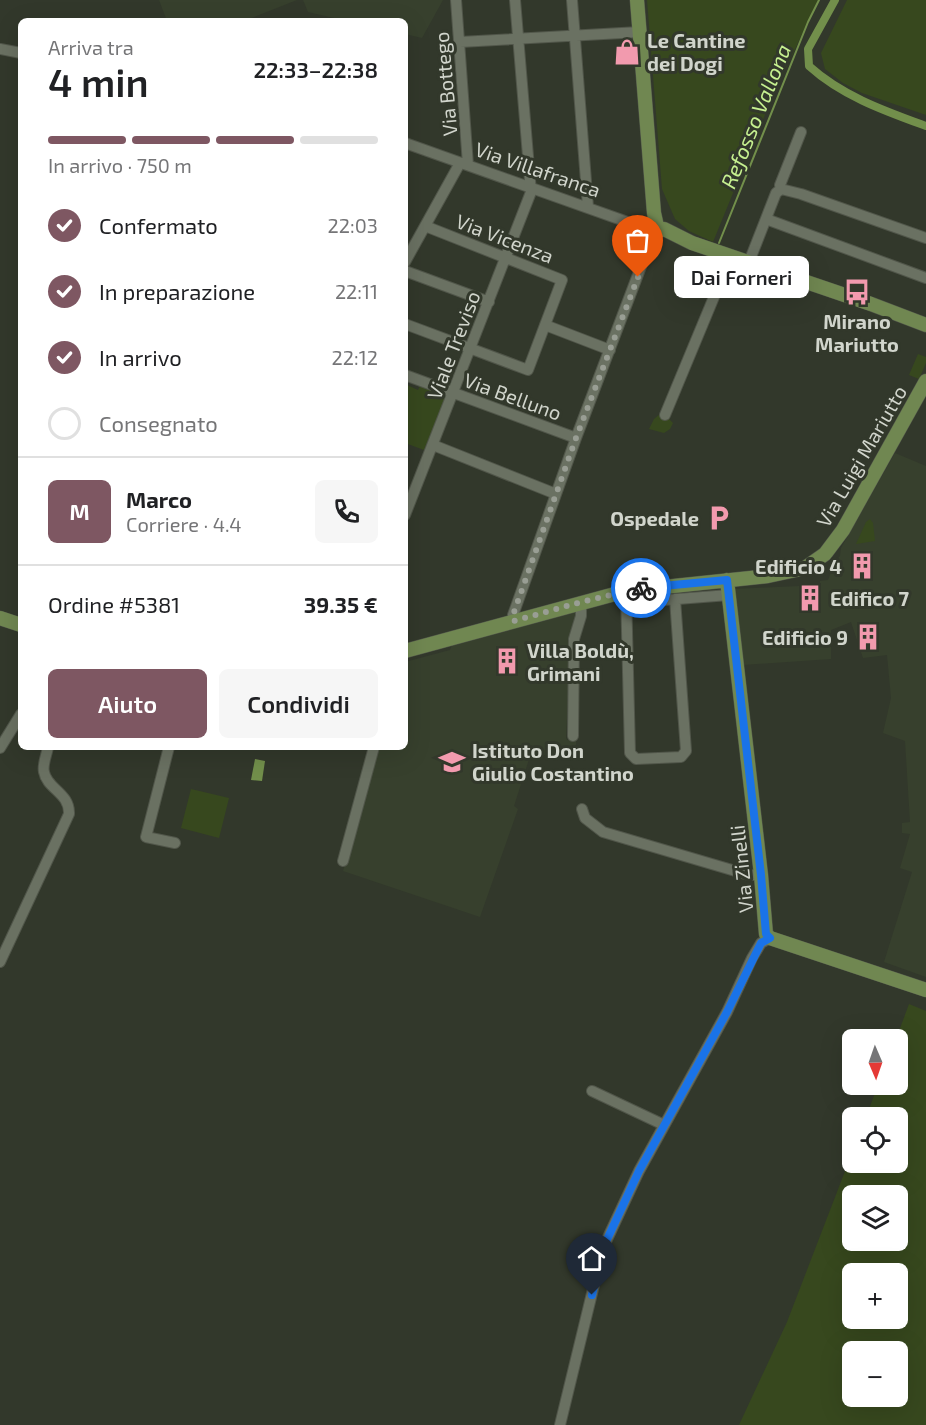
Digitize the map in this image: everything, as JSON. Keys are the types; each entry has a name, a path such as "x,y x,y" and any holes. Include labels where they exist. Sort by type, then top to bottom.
{"main road":[{"path":"638,0 655,235"},
{"path":"653,186 662,212 662,226 655,235"},
{"name":"Via Villafranca","path":"662,212 675,229 692,243"},
{"name":"Via Villafranca","path":"655,235 692,243 926,325"},
{"name":"Via Luigi Mariutto","path":"408,650 581,602 728,587 796,571 815,562 825,554 843,530 926,381"},
{"name":"Via Zinelli","path":"728,587 766,934 770,938"},
{"path":"0,618 18,624"},
{"path":"770,938 926,990"}],"street":[{"name":"Via Bottego","path":"456,0 460,42 464,164"},
{"path":"515,0 532,187"},
{"path":"572,0 588,207"},
{"path":"460,42 640,32"},
{"path":"0,49 18,52"},
{"path":"781,189 780,185 801,132"},
{"name":"Via Villafranca","path":"408,144 588,207 650,230 655,235"},
{"path":"408,257 464,164"},
{"name":"Viale Treviso","path":"410,484 433,445 454,394 532,187"},
{"path":"749,262 776,193 781,189"},
{"path":"781,189 926,238"},
{"path":"766,219 926,278"},
{"name":"Via Vicenza","path":"425,226 562,280 545,325"},
{"path":"514,621 513,615 576,438 655,235"},
{"path":"665,415 731,256"},
{"path":"408,272 489,302"},
{"path":"408,325 528,370 545,325 610,350"},
{"name":"Via Belluno","path":"408,376 576,438"},
{"path":"433,445 556,494"},
{"path":"675,599 686,751 681,757 636,759 630,753 626,597 675,599 728,587"},
{"path":"573,736 574,639 581,616 581,602"},
{"path":"0,748 18,719"},
{"path":"0,962 69,814 68,803 43,771 47,750"},
{"path":"168,750 146,837 176,843"},
{"path":"343,861 373,750"},
{"path":"582,809 585,818 603,832 748,875 761,875"},
{"path":"560,1425 603,1248 639,1171 727,1012 761,943 770,938"},
{"path":"592,1091 664,1125"}],"shaded area":[{"path":"159,0 297,0 252,18 166,18"},
{"path":"303,0 443,0 422,38 408,35 408,18 334,18 308,12"},
{"path":"647,0 818,0 769,105 713,242 689,231 675,219 662,189"},
{"path":"847,0 926,0 926,115 862,93 843,83 825,69 821,53"},
{"path":"918,354 926,357 926,363 919,379 909,375"},
{"path":"408,385 418,390 420,386 447,396 424,450 408,444"},
{"path":"660,414 673,423 664,433 649,429 654,419"},
{"path":"895,453 926,466 926,977 884,962 912,872 900,868 910,834 902,833 902,823 910,822 905,741 883,733 891,698 887,655 863,658 851,622 831,630 831,659 742,665 734,589 820,585 820,581 828,580 840,556 841,548"},
{"path":"870,519 873,523 875,541 856,544 866,522"},
{"name":"Istituto Don Giulio Costantino","path":"577,611 571,641 566,738 576,740 576,753 530,756 514,806 518,809 480,917 343,871 379,750 408,750 408,661 450,650 452,645"},
{"path":"255,759 265,761 262,781 251,780"},
{"path":"191,789 229,798 219,838 181,828"},
{"path":"909,1004 926,1011 926,1425 739,1425 787,1322 844,1173 908,1173 908,1107 870,1107 874,1095 908,1095 908,1029 900,1029"}],"waterway":[{"name":"Refosso Vallona","path":"719,243 808,22 819,0"},
{"path":"835,0 808,49 809,66 835,86 850,94 926,126"}],"way so far":[{"path":"638,277 576,438 513,615 514,621 641,588"}],"place":[{"name":"Le Cantine dei Dogi","path":"627,52"},
{"name":"Dai Forneri","path":"638,277"},
{"name":"Mirano Mariutto","path":"857,292"},
{"name":"Ospedale","path":"719,518"},
{"name":"Edificio 4","path":"862,566"},
{"name":"Edifico 7","path":"810,598"},
{"name":"Edificio 9","path":"868,637"},
{"name":"Villa Boldù, Grimani","path":"507,661"},
{"name":"Istituto Don Giulio Costantino","path":"452,762"}],"route":[{"path":"592,1295 603,1248 639,1171 727,1012 752,958 761,943 770,938 766,934 727,580 641,588"}]}
